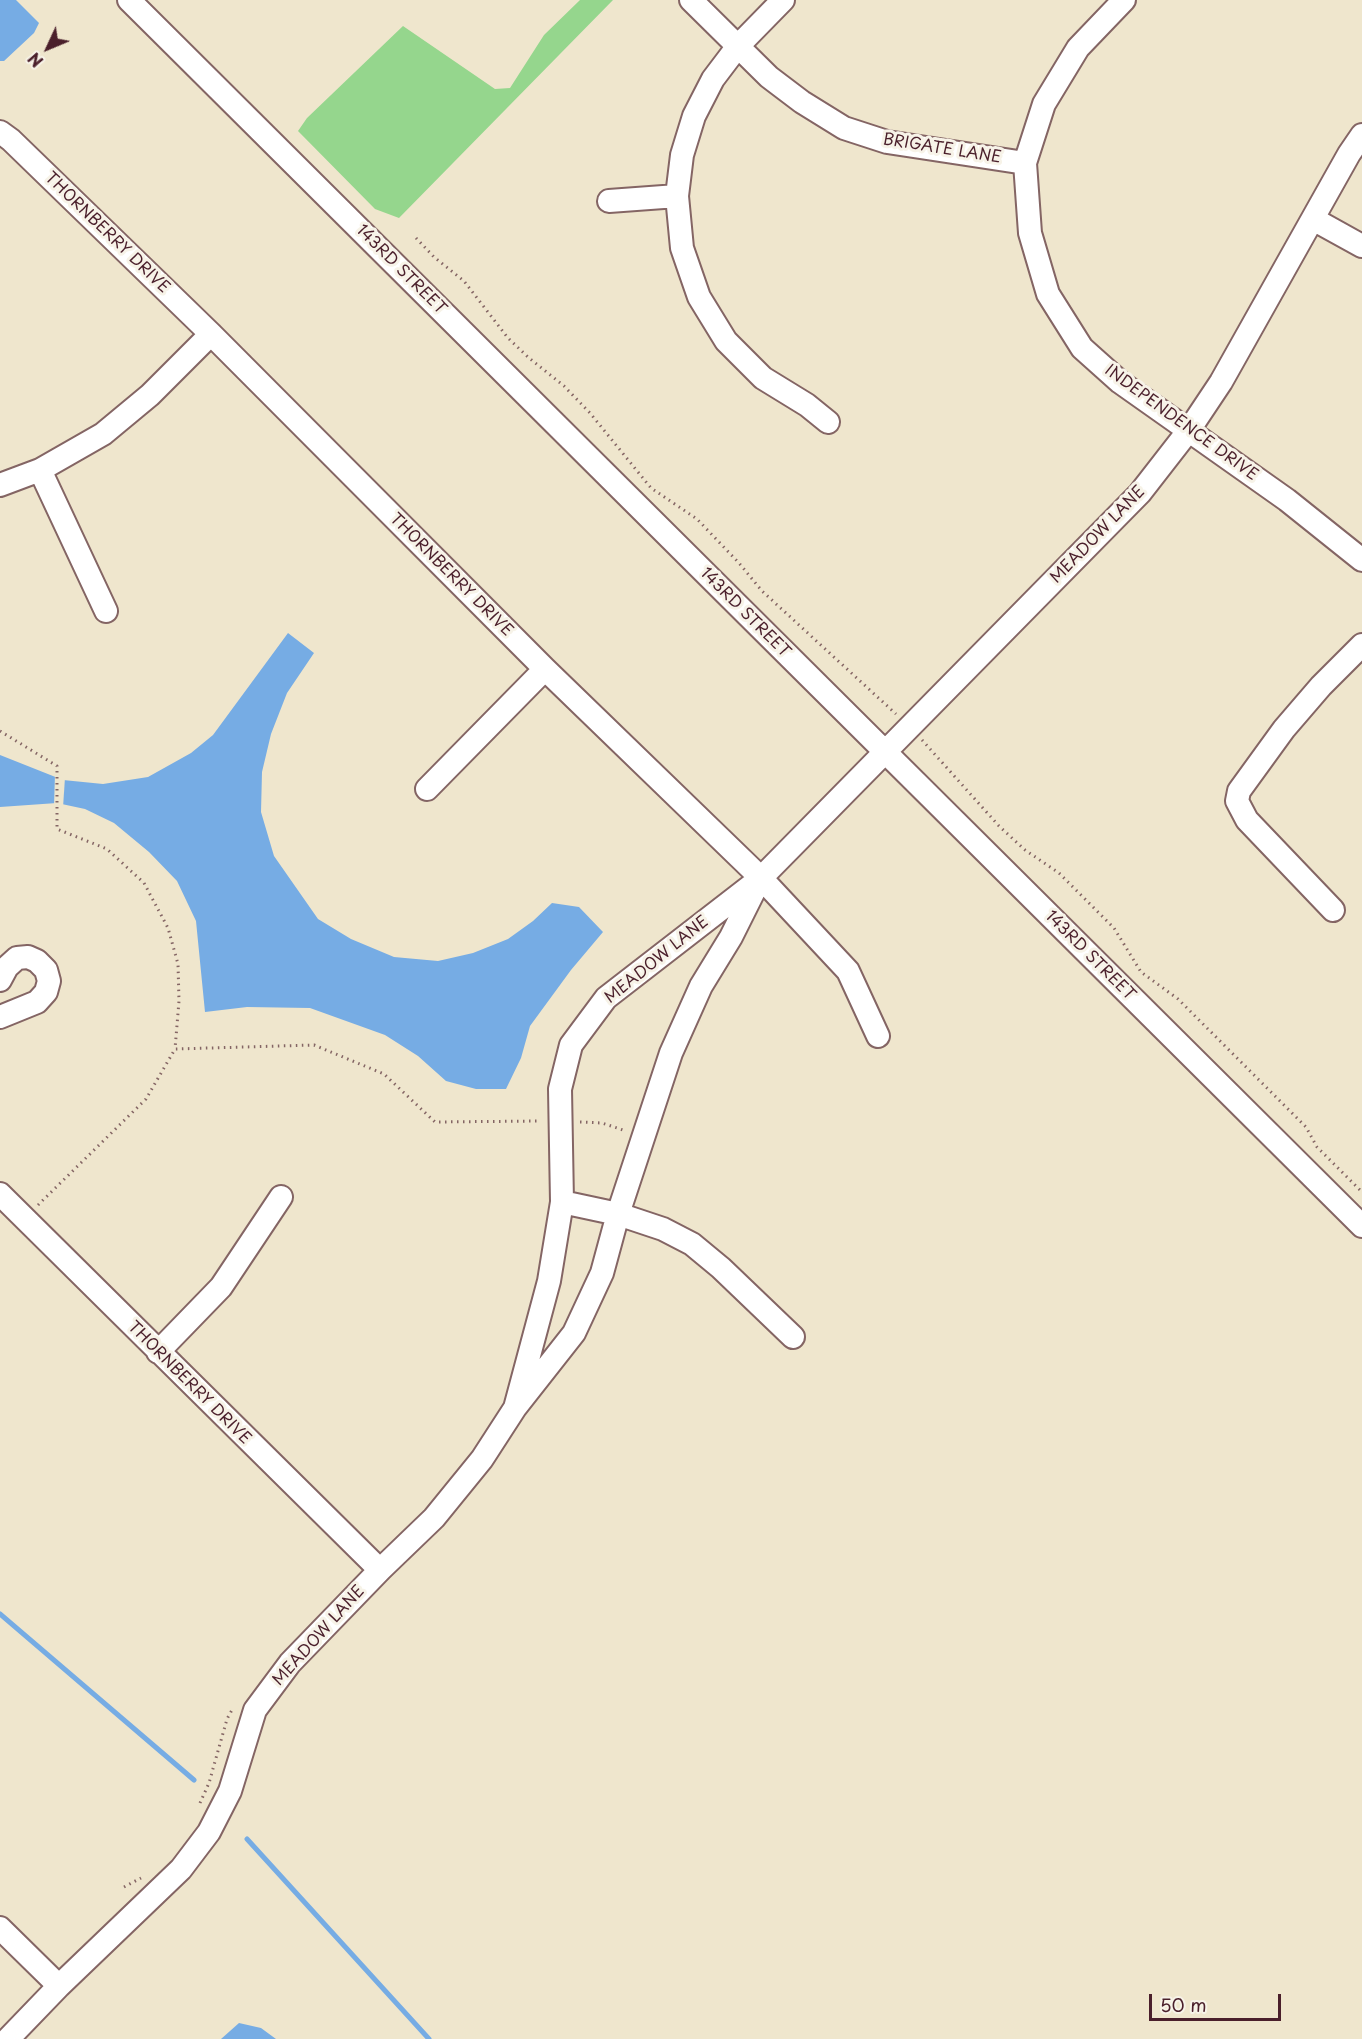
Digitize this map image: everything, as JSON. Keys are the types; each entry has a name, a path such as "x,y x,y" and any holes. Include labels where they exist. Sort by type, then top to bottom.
{"street":[{"name":"143RD STREET","path":"129,0 1362,1226"},
{"name":"BRIGATE LANE","path":"691,0 769,77 802,102 844,128 887,142 1025,163"},
{"path":"783,0 738,46 713,79 694,116 682,155 677,196 682,248 699,297 726,341 763,378 807,405 828,422"},
{"name":"INDEPENDENCE DRIVE","path":"1124,0 1078,48 1044,104 1025,163 1030,233 1048,294 1082,348 1120,382 1287,500 1362,560"},
{"name":"THORNBERRY DRIVE","path":"0,132 11,140 211,334 545,669 761,878 848,971 878,1036"},
{"name":"MEADOW LANE","path":"515,1408 549,1281 562,1202 560,1089 571,1045 606,998 761,878 1140,493 1189,430 1221,382 1362,135"},
{"path":"609,201 677,196"},
{"path":"1313,219 1362,246"},
{"path":"0,485 40,470 103,434 150,395 211,334"},
{"path":"40,470 106,610"},
{"path":"1334,910 1246,820 1237,801 1239,791 1284,729 1321,686 1362,645"},
{"path":"427,789 545,669"},
{"name":"MEADOW LANE","path":"8,2039 59,1986 181,1869 209,1832 230,1791 255,1710 290,1663 434,1518 482,1460 515,1408 574,1333 602,1273 618,1214 671,1053 701,986 731,937 761,878"},
{"path":"0,980 7,967 17,958 28,957 38,961 46,970 49,981 46,992 37,1002 0,1017"},
{"name":"THORNBERRY DRIVE","path":"0,1194 380,1570"},
{"path":"158,1352 221,1287 281,1197"},
{"path":"562,1202 618,1214 663,1229 692,1244 721,1268 793,1337"},
{"path":"0,1928 59,1986"}],"path":[{"path":"416,238 452,273 464,281 508,338 564,386 590,412 651,488 698,519 762,591 909,727 999,826 1025,850 1059,873 1114,928 1141,972 1178,999 1306,1127 1317,1147 1362,1192"},
{"path":"0,731 57,766 57,830 107,849 144,883 168,928 178,964 178,1019 175,1049 146,1099 25,1219"},
{"path":"175,1049 314,1045 384,1074 435,1122 560,1120 602,1123 644,1137"},
{"path":"195,1812 209,1783 227,1719 233,1710"},
{"path":"124,1887 143,1877"}],"green space":[{"path":"580,0 613,0 399,218 375,209 298,131 307,118 403,26 495,89 510,88 544,35"}],"water":[{"path":"0,0 16,0 39,23 34,33 4,61 0,61"},
{"path":"288,633 314,653 287,693 271,734 262,772 261,812 274,856 318,919 351,939 394,957 438,961 473,953 508,939 533,921 552,903 579,907 603,932 571,970 530,1026 521,1058 506,1089 476,1089 446,1081 418,1056 385,1035 310,1008 247,1007 205,1012 196,921 177,881 149,852 114,823 85,809 57,803 0,807 0,755 63,780 103,784 148,777 191,753 213,735"},
{"path":"239,2023 261,2028 276,2039 221,2039"}],"pier":[{"path":"55,774 65,777 63,808 54,807"}],"waterway":[{"path":"0,1614 194,1780"},
{"path":"247,1839 429,2039"}]}
